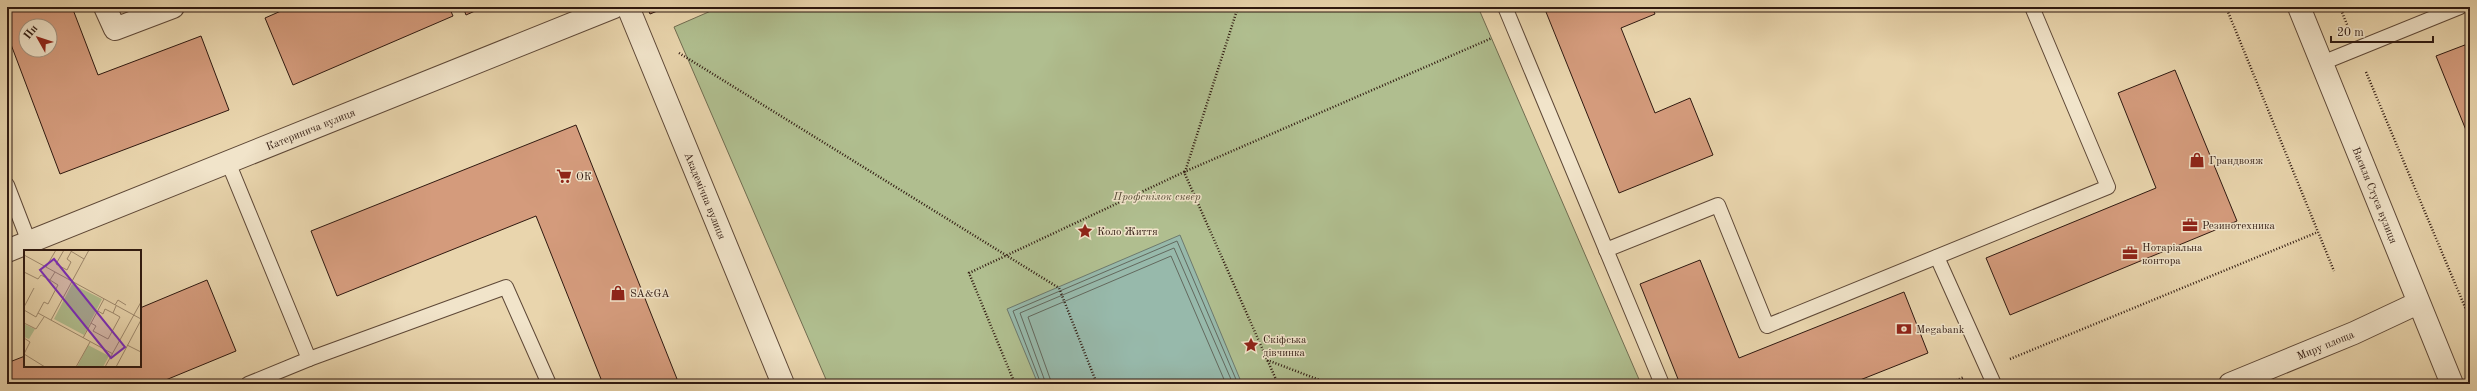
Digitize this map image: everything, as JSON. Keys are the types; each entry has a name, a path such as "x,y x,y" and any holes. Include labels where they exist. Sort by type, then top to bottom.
{"street":[{"path":"106,7 115,29 173,7"},
{"name":"Катеринича вулиця","path":"7,251 614,7"},
{"name":"Академічна вулиця","path":"628,7 783,384"},
{"name":"Василя Стуса вулиця","path":"2299,7 2452,384"},
{"name":"Миру площа","path":"2230,384 2354,333 2418,303"}],"lane":[{"path":"1505,7 1662,384"},
{"path":"1606,250 1718,205 1767,326 2108,186 2032,7"},
{"path":"2322,63 2460,7"},
{"path":"228,162 310,359"},
{"path":"7,185 30,242"},
{"path":"1937,257 1994,384"},
{"path":"248,384 310,359 506,287 549,384"}],"path":[{"path":"1238,7 1184,172 1278,384"},
{"path":"2226,7 2334,271"},
{"path":"2340,7 2470,318"},
{"path":"1015,384 969,273 1184,172 1513,28"},
{"path":"676,51 1008,255 1059,288 1097,384"},
{"path":"1948,384 2318,232"},
{"path":"1267,360 1330,384"}],"green space":[{"name":"Профспілок сквер","path":"720,7 1478,7 1641,384 828,384 674,27"}],"water":[{"path":"1180,235 1242,384 1038,384 1007,309"}],"building":[{"path":"7,7 72,7 98,75 201,36 229,110 60,174 7,34"},
{"path":"290,7 449,7 453,16 293,85 265,18"},
{"path":"463,7 484,7 466,15"},
{"path":"647,7 667,7 650,14"},
{"path":"1544,7 1652,7 1655,14 1621,28 1655,113 1690,98 1713,155 1619,193"},
{"path":"2470,43 2470,140 2436,56"},
{"path":"2175,70 2237,221 2010,315 1986,258 2156,188 2118,93"},
{"path":"576,125 679,384 603,384 536,216 337,296 311,231"},
{"path":"1700,260 1739,358 1904,292 1928,353 1850,384 1680,384 1640,284"},
{"path":"207,280 236,351 156,384 7,384 7,363 24,356 24,367 141,367 141,308"}],"place":[{"name":"Грандвояж","path":"2197,160"},
{"name":"ОК","path":"564,176"},
{"name":"Резинотехника","path":"2190,225"},
{"name":"Коло Життя","path":"1085,231"},
{"name":"Нотаріальна контора","path":"2130,253"},
{"name":"SA&GA","path":"618,293"},
{"name":"Megabank","path":"1904,329"},
{"name":"Скіфська дівчинка","path":"1251,345"}]}
